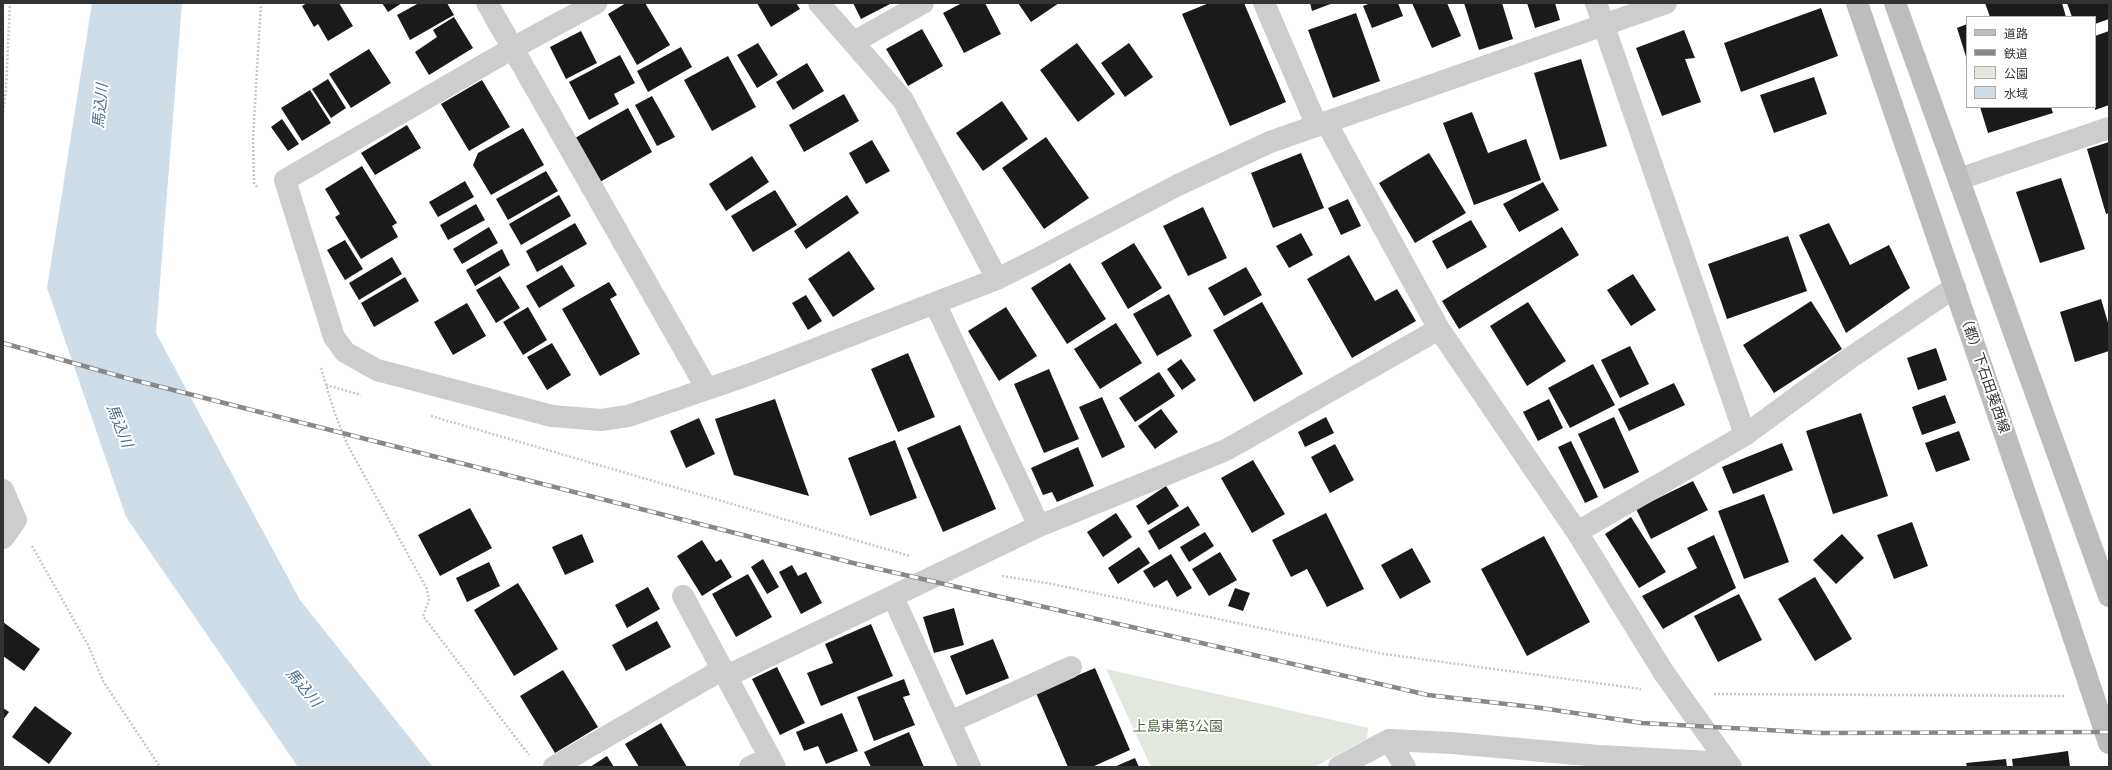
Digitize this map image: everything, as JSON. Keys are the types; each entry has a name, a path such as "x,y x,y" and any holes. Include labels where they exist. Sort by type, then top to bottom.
{"street":[{"path":"487,3 707,389"},
{"path":"596,3 513,48 285,180 334,337 339,346 345,352 377,370 552,416 601,420 628,416 755,373 997,279 1178,185 1270,142 1666,3"},
{"path":"819,3 903,100 997,279"},
{"path":"854,42 923,3"},
{"path":"1264,3 1321,124 1439,329 1577,532 1679,694 1729,765"},
{"path":"1596,3 1745,435"},
{"name":"（都）下石田葵西線","path":"1857,3 1955,287 2109,743"},
{"path":"1895,3 2109,596"},
{"path":"1958,179 2109,128"},
{"path":"1577,532 1745,435 1850,358 1955,287"},
{"path":"934,303 1039,526"},
{"path":"543,764 725,672 893,596 1039,526 1226,450 1439,329"},
{"path":"3,490 16,520 3,538"},
{"path":"683,596 772,762 750,767"},
{"path":"893,596 970,767"},
{"path":"950,722 1071,667"},
{"path":"1339,767 1389,740 1452,743 1599,756 1729,765"},
{"path":"1389,740 1405,767"}],"path":[{"path":"3,112 7,84 10,3"},
{"path":"261,3 253,139 254,182 261,193"},
{"path":"3,86 7,84"},
{"path":"319,362 347,444 427,589 429,600 424,616 543,764"},
{"path":"326,385 364,396"},
{"path":"425,414 950,568"},
{"path":"16,520 88,645 103,681 160,767"},
{"path":"995,575 1048,583 1384,654 1679,694 2093,696"}],"green space":[{"name":"上島東第3公園","path":"1106,669 1368,728 1367,739 1314,767 1151,767"}],"water":[{"name":"馬込川","path":"92,3 182,3 156,333 300,600 433,767 298,767 126,517 47,288"}],"building":[{"path":"307,3 339,3 353,26 328,41 318,24 314,27 302,6"},
{"path":"382,3 402,3 388,12"},
{"path":"419,3 447,3 454,15 410,40 397,15"},
{"path":"626,3 645,3 670,45 637,65 608,14"},
{"path":"757,3 796,3 800,9 771,27"},
{"path":"853,3 892,3 861,19"},
{"path":"962,3 985,3 1001,34 964,53 943,13"},
{"path":"1018,3 1059,3 1031,22"},
{"path":"1209,3 1244,3 1286,102 1230,126 1182,14"},
{"path":"1310,3 1333,3 1312,11"},
{"path":"1371,3 1398,3 1403,16 1372,28 1363,6"},
{"path":"1412,3 1447,3 1461,36 1432,48"},
{"path":"1464,3 1502,3 1513,39 1479,50"},
{"path":"1527,3 1555,3 1560,20 1535,28"},
{"path":"1985,3 2062,3 2066,16 1990,16"},
{"path":"2067,3 2109,3 2109,19 2096,24 2096,16 2072,16"},
{"path":"1821,8 1838,56 1741,92 1724,43"},
{"path":"1356,13 1380,81 1333,98 1308,30"},
{"path":"454,17 473,48 429,75 415,52 437,37 433,30"},
{"path":"1966,24 1966,57 1957,28"},
{"path":"922,29 943,66 908,86 886,49"},
{"path":"1684,30 1695,58 1685,59 1701,102 1662,116 1636,48"},
{"path":"581,31 597,63 566,79 550,47"},
{"path":"2109,31 2109,105 2095,110 2096,108 2096,36"},
{"path":"758,43 778,75 757,88 737,55"},
{"path":"1077,43 1115,94 1078,122 1040,70"},
{"path":"1129,43 1153,77 1125,97 1101,63"},
{"path":"681,47 692,67 648,92 637,71"},
{"path":"369,49 391,83 351,108 329,74"},
{"path":"620,55 635,83 614,94 619,104 589,120 569,82"},
{"path":"728,56 756,107 712,131 684,80"},
{"path":"1581,59 1607,146 1560,160 1534,73"},
{"path":"807,63 824,91 793,110 776,82"},
{"path":"1814,77 1827,114 1774,133 1760,95"},
{"path":"328,79 346,108 331,118 312,89"},
{"path":"482,80 510,127 469,151 441,104"},
{"path":"310,90 331,123 302,141 281,108"},
{"path":"844,94 859,121 804,152 789,125"},
{"path":"652,96 675,137 657,146 635,105"},
{"path":"1002,101 1028,139 983,171 956,133"},
{"path":"628,108 652,152 600,182 575,138"},
{"path":"1980,108 2051,108 2053,113 1988,133"},
{"path":"1472,112 1488,153 1526,139 1541,180 1474,205 1443,123"},
{"path":"282,119 299,144 288,151 271,127"},
{"path":"407,125 421,148 375,175 361,153"},
{"path":"523,128 544,165 491,195 473,165 478,153"},
{"path":"1046,137 1089,198 1044,229 1002,168"},
{"path":"872,140 890,171 866,184 849,153"},
{"path":"2109,142 2109,213 2106,214 2087,149"},
{"path":"1301,153 1324,208 1273,228 1251,173"},
{"path":"1429,153 1466,213 1415,243 1379,183"},
{"path":"752,156 769,182 726,211 709,184"},
{"path":"362,166 397,223 392,226 398,237 361,259 335,217 340,214 325,189"},
{"path":"546,171 558,191 508,220 496,199"},
{"path":"2061,178 2085,249 2040,263 2016,192"},
{"path":"465,181 474,197 438,217 429,202"},
{"path":"1543,182 1559,210 1519,232 1503,204"},
{"path":"775,190 797,225 753,252 731,216"},
{"path":"559,195 571,216 521,245 509,224"},
{"path":"847,195 859,213 806,249 794,231"},
{"path":"1348,199 1361,226 1341,235 1328,208"},
{"path":"476,204 485,220 448,240 440,225"},
{"path":"1203,207 1227,258 1188,276 1163,226"},
{"path":"1471,220 1487,247 1447,269 1432,241"},
{"path":"575,223 587,244 537,272 526,251"},
{"path":"1829,223 1850,265 1889,245 1910,288 1846,333 1799,235"},
{"path":"489,227 498,243 462,264 453,249"},
{"path":"1562,227 1579,255 1459,329 1442,301"},
{"path":"1301,233 1313,255 1289,268 1276,246"},
{"path":"1788,236 1807,291 1727,319 1708,264"},
{"path":"345,240 363,269 345,280 327,250"},
{"path":"1134,243 1162,288 1128,309 1101,263"},
{"path":"502,249 510,265 475,286 466,270"},
{"path":"849,251 875,289 833,317 808,279"},
{"path":"1349,255 1375,301 1397,289 1416,321 1352,358 1307,279"},
{"path":"392,257 402,274 359,300 349,283"},
{"path":"1070,263 1106,319 1067,344 1031,288"},
{"path":"562,265 575,286 539,308 526,286"},
{"path":"1246,267 1262,295 1224,316 1208,288"},
{"path":"1633,274 1656,310 1631,326 1607,290"},
{"path":"500,276 520,308 496,323 476,290"},
{"path":"405,277 419,301 374,327 361,303"},
{"path":"609,282 617,295 610,299 640,354 600,376 562,309"},
{"path":"1169,294 1192,336 1157,356 1133,314"},
{"path":"806,295 822,321 808,330 792,303"},
{"path":"2101,299 2109,326 2109,351 2075,362 2060,312"},
{"path":"1811,301 1842,349 1774,393 1743,345"},
{"path":"1262,302 1303,374 1254,402 1213,330"},
{"path":"1528,302 1566,361 1527,386 1490,326"},
{"path":"467,303 486,336 453,355 434,322"},
{"path":"528,307 547,340 523,355 503,322"},
{"path":"1006,307 1037,356 999,381 968,331"},
{"path":"1116,323 1142,363 1100,389 1074,349"},
{"path":"552,343 571,375 547,390 527,357"},
{"path":"1630,346 1649,384 1620,398 1601,360"},
{"path":"1936,348 1947,380 1918,390 1907,358"},
{"path":"908,353 935,417 898,432 871,369"},
{"path":"1181,359 1196,380 1182,390 1167,369"},
{"path":"1593,364 1615,405 1570,428 1548,388"},
{"path":"1049,369 1079,439 1044,453 1014,384"},
{"path":"1159,372 1175,396 1135,422 1119,398"},
{"path":"1674,383 1685,405 1629,431 1618,409"},
{"path":"1945,395 1956,423 1922,435 1912,407"},
{"path":"1102,397 1125,447 1102,458 1079,407"},
{"path":"775,399 809,496 734,475 715,419"},
{"path":"1549,399 1563,428 1538,441 1523,412"},
{"path":"1161,409 1178,432 1155,449 1138,426"},
{"path":"1861,413 1888,496 1833,514 1806,431"},
{"path":"1326,417 1334,433 1305,447 1298,432"},
{"path":"1614,417 1639,472 1604,489 1578,434"},
{"path":"699,418 715,454 686,468 670,431"},
{"path":"960,425 996,509 943,532 907,448"},
{"path":"1959,431 1970,460 1936,472 1925,443"},
{"path":"895,440 917,498 870,516 848,458"},
{"path":"1571,441 1598,497 1585,503 1558,447"},
{"path":"1782,443 1793,470 1733,494 1722,467"},
{"path":"1335,444 1354,480 1330,493 1311,457"},
{"path":"1078,447 1094,486 1057,502 1052,492 1043,495 1031,468"},
{"path":"1253,460 1285,514 1252,533 1221,478"},
{"path":"1693,481 1708,510 1651,539 1636,509"},
{"path":"1166,486 1179,506 1148,525 1136,506"},
{"path":"1764,494 1789,562 1744,579 1718,511"},
{"path":"1188,506 1200,525 1159,550 1148,531"},
{"path":"470,508 492,548 440,576 418,535"},
{"path":"1116,513 1132,537 1103,557 1087,532"},
{"path":"1326,513 1364,589 1327,607 1307,569 1291,577 1272,540"},
{"path":"1631,517 1666,572 1639,588 1605,534"},
{"path":"1912,522 1928,566 1894,579 1877,535"},
{"path":"1205,532 1214,546 1189,562 1180,547"},
{"path":"582,534 594,562 565,575 552,547"},
{"path":"1842,534 1864,558 1836,584 1813,560"},
{"path":"1714,535 1736,588 1663,629 1642,596 1697,568 1687,548"},
{"path":"1544,536 1590,622 1527,656 1481,569"},
{"path":"702,540 716,562 721,559 732,577 702,596 677,556"},
{"path":"1139,547 1150,563 1118,584 1108,568"},
{"path":"1412,548 1431,582 1400,599 1381,565"},
{"path":"1220,552 1237,580 1209,596 1192,569"},
{"path":"1171,554 1192,588 1177,597 1167,580 1154,588 1143,571"},
{"path":"763,559 779,587 767,594 751,567"},
{"path":"489,562 500,586 467,602 456,578"},
{"path":"792,565 798,576 806,572 822,603 801,614 779,572"},
{"path":"748,574 772,617 736,637 712,594"},
{"path":"1815,577 1852,639 1815,661 1778,599"},
{"path":"518,583 558,649 514,676 474,610"},
{"path":"648,587 660,609 627,628 615,605"},
{"path":"1235,588 1250,593 1243,611 1228,606"},
{"path":"1739,594 1762,640 1718,662 1694,616"},
{"path":"954,608 964,645 934,653 923,617"},
{"path":"657,621 671,647 626,671 612,645"},
{"path":"3,622 40,649 24,671 3,656"},
{"path":"871,624 893,676 821,706 807,673 833,663 825,644"},
{"path":"993,639 1009,678 966,695 950,656"},
{"path":"777,667 805,723 780,735 752,679"},
{"path":"1095,668 1130,750 1092,767 1068,767 1036,693"},
{"path":"563,670 598,727 555,753 520,696"},
{"path":"904,679 910,695 903,697 915,725 874,741 857,697"},
{"path":"35,706 72,733 49,764 12,737"},
{"path":"3,708 9,712 3,720"},
{"path":"842,713 858,751 826,764 818,746 804,751 796,732"},
{"path":"661,723 687,767 639,767 625,744"},
{"path":"909,732 924,767 871,767 864,752"},
{"path":"2068,751 2070,767 2013,767 2012,759"},
{"path":"607,756 614,767 590,767"},
{"path":"1135,758 1139,767 1114,767"},
{"path":"2006,759 2007,767 1967,767 1966,763"}],"railway":[{"path":"3,343 126,378 857,564 1428,695 1541,708 1642,723 1820,733 2109,732"}]}
